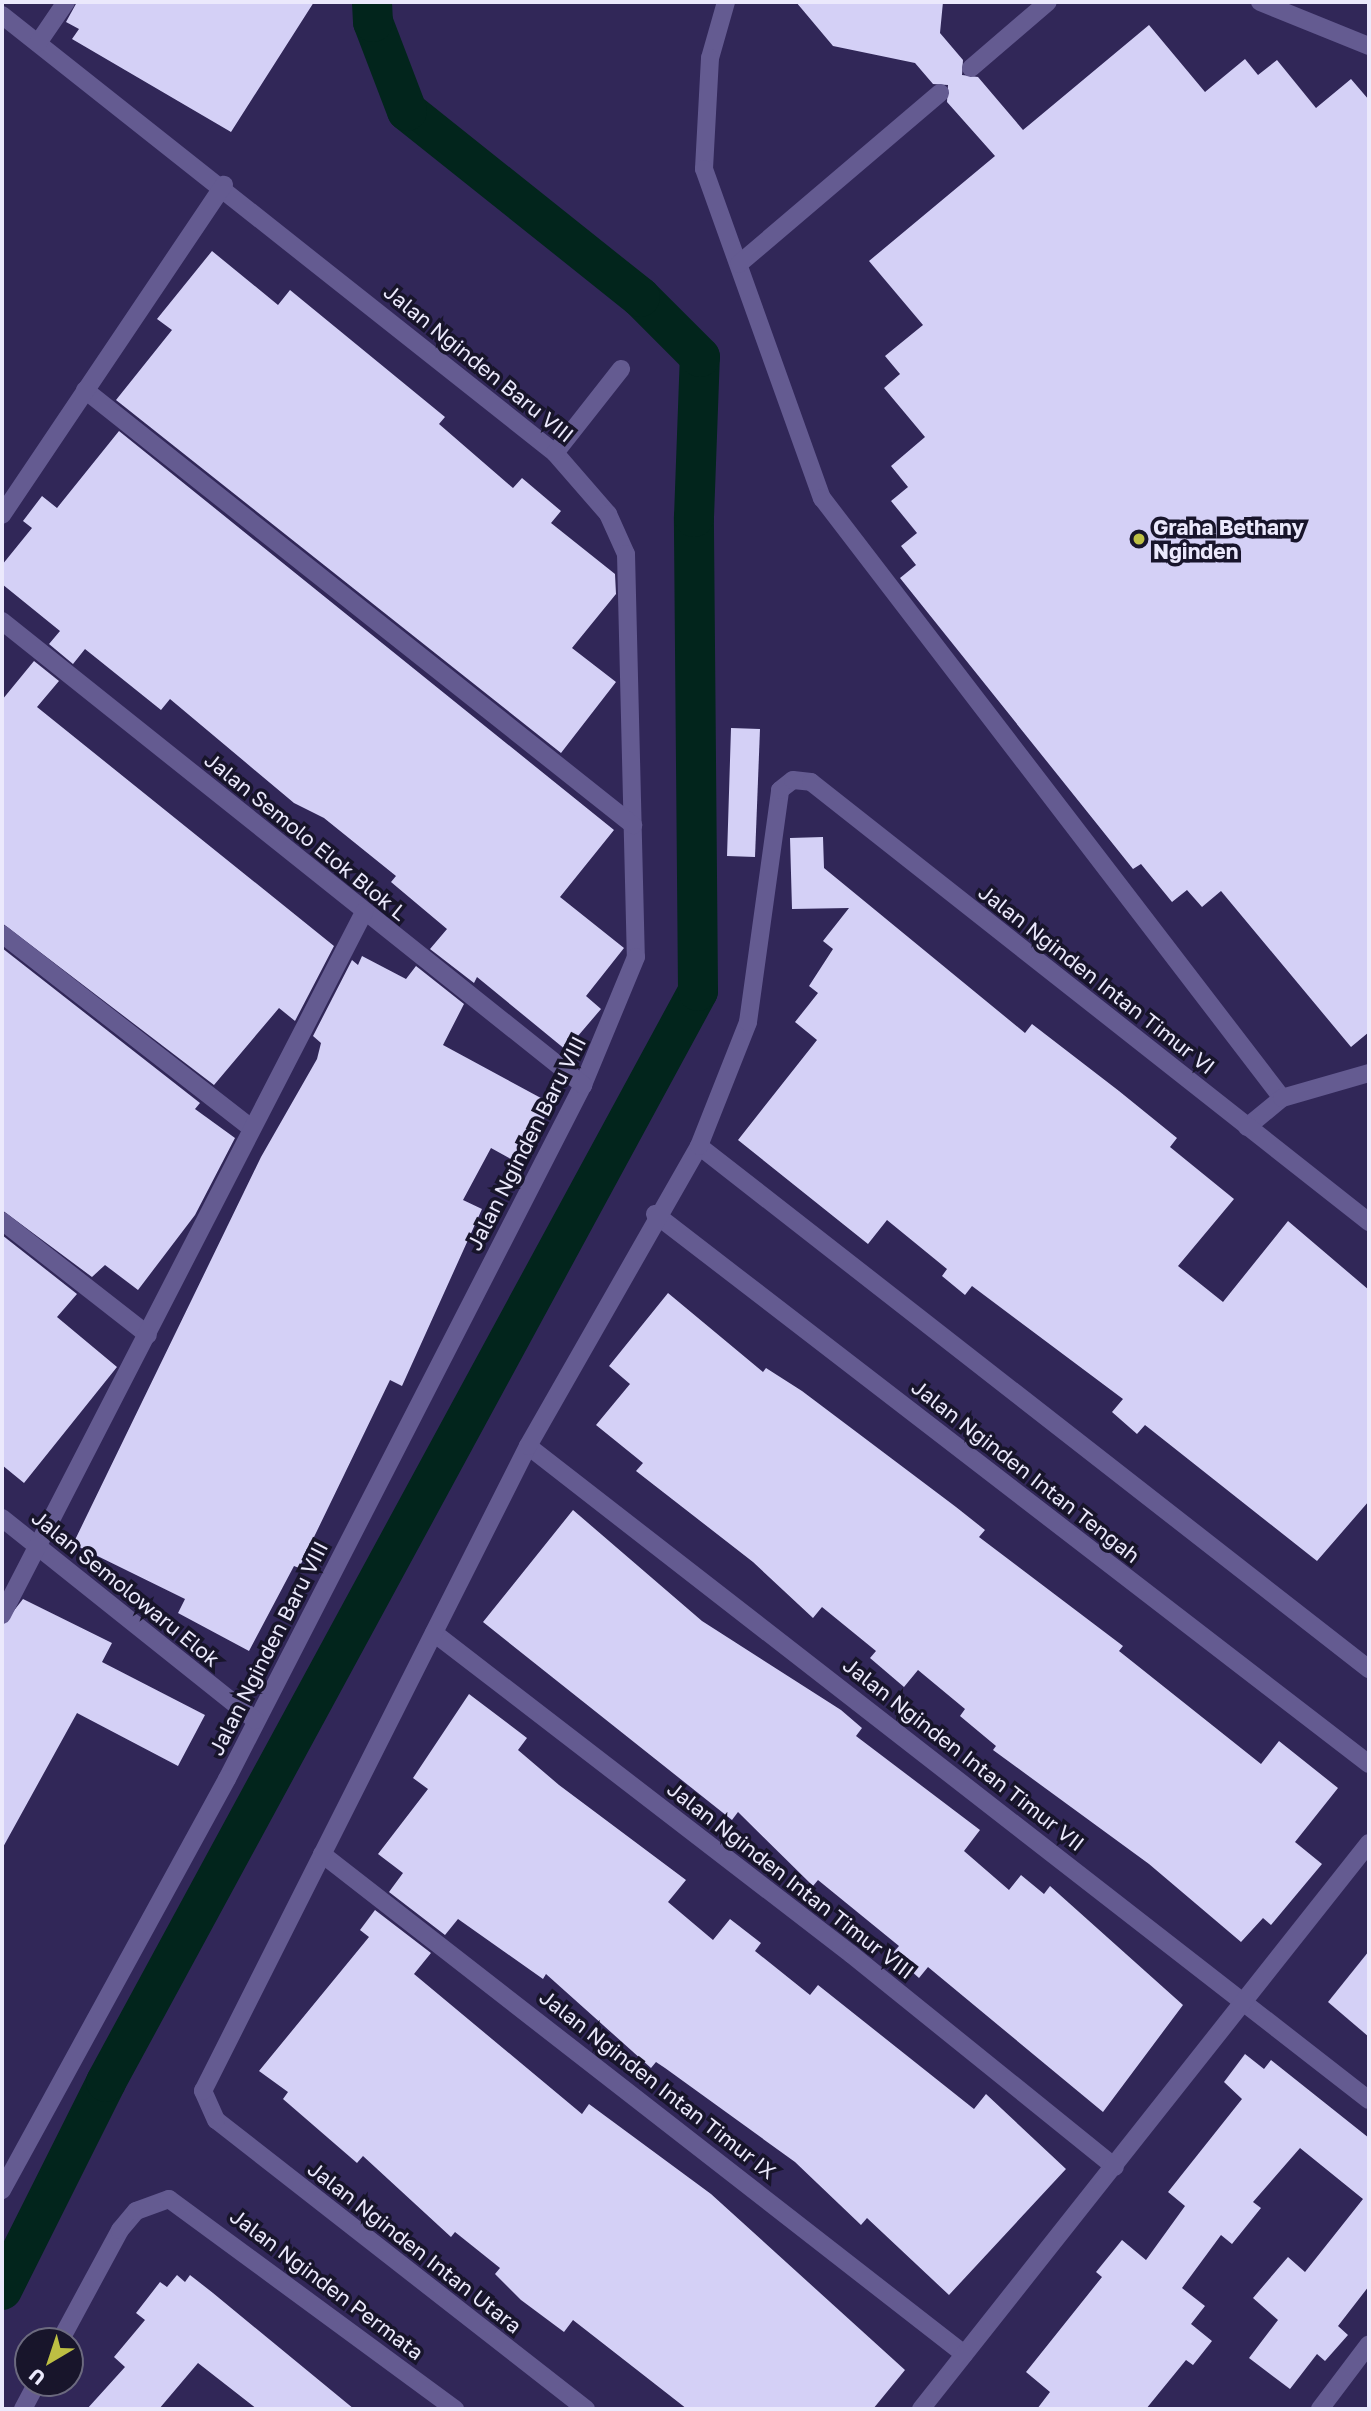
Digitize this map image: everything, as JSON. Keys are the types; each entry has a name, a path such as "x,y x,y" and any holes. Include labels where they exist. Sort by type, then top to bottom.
{"street":[{"path":"38,43 66,2"},
{"path":"726,2 710,58 704,169 822,498 1282,1098"},
{"path":"971,68 1048,2"},
{"path":"1260,2 1369,46"},
{"name":"Jalan Nginden Baru VIII","path":"2,15 224,185 555,453 608,514 626,554 633,825 633,978 583,1085 85,2048 2,2190"},
{"path":"739,264 940,93"},
{"path":"2,515 224,185"},
{"path":"555,453 621,369"},
{"path":"85,390 633,825"},
{"name":"Jalan Semolo Elok Blok L","path":"2,621 583,1085"},
{"name":"Jalan Nginden Intan Timur VI","path":"699,1146 748,1022 780,790 793,780 811,782 1369,1222"},
{"path":"2,1615 364,912"},
{"path":"2,934 251,1128"},
{"path":"1247,1126 1282,1098 1369,1073"},
{"path":"322,1854 528,1446 656,1214 699,1146 1369,1669"},
{"name":"Jalan Nginden Intan Tengah","path":"656,1214 1369,1764"},
{"path":"2,1222 148,1335"},
{"name":"Jalan Nginden Intan Timur VII","path":"528,1446 1244,2000 1369,2100"},
{"name":"Jalan Semolowaru Elok","path":"2,1518 255,1720"},
{"name":"Jalan Nginden Intan Timur VIII","path":"434,1633 851,1954 1115,2167"},
{"path":"921,2409 1369,1843"},
{"name":"Jalan Nginden Intan Utara","path":"322,1854 205,2076 206,2108 216,2120 586,2409"},
{"name":"Jalan Nginden Intan Timur IX","path":"322,1854 964,2354"},
{"name":"Jalan Nginden Permata","path":"68,2327 120,2230 145,2206 169,2199 455,2409"},
{"path":"1320,2409 1369,2344"}],"building":[{"path":"77,2 314,2 231,132 72,39 79,29 66,22"},
{"name":"Graha Bethany Nginden","path":"796,2 943,2 940,33 963,60 962,75 978,77 1023,130 1149,25 1205,92 1245,59 1258,75 1277,60 1316,108 1351,79 1369,100 1369,1032 1351,1047 1221,891 1202,907 1187,890 1172,902 1141,864 1133,869 900,578 916,565 901,546 917,533 891,501 908,487 891,466 925,437 884,388 900,374 885,356 923,325 869,261 995,156 947,102 948,85 933,84 915,63 833,46"},
{"path":"212,251 278,305 290,290 445,417 439,424 513,488 522,478 561,511 551,523 615,574 616,594 572,648 616,682 561,753 116,400 172,330 157,319"},
{"path":"119,431 614,830 560,897 624,948 586,996 601,1009 566,1050 477,977 474,983 430,949 447,929 391,882 396,876 324,818 294,803 170,699 161,710 85,649 73,664 49,644 60,631 2,584 2,565 32,528 23,521 42,496 57,508"},
{"path":"34,661 59,681 37,707 334,946 295,1021 279,1008 214,1085 2,923 2,700"},
{"path":"731,728 760,729 755,857 727,856"},
{"path":"823,837 824,868 1025,1033 1032,1024 1119,1091 1177,1138 1170,1147 1234,1199 1178,1266 1223,1302 1288,1221 1369,1290 1369,1501 1317,1561 1145,1425 1137,1434 1112,1412 1123,1399 972,1286 965,1295 942,1276 947,1269 887,1220 868,1244 738,1140 817,1040 795,1022 818,993 809,986 833,949 823,941 849,908 792,909 790,838"},
{"path":"2,948 200,1103 195,1109 235,1138 195,1215 138,1290 105,1265 92,1277 2,1210"},
{"path":"362,956 406,979 416,966 464,1004 443,1045 552,1104 520,1164 491,1148 463,1200 482,1209 402,1386 390,1380 299,1568 294,1566 249,1651 178,1613 185,1599 73,1544 261,1157 317,1059 321,1043 313,1036 352,960 358,965"},
{"path":"2,1235 77,1294 57,1317 117,1367 24,1483 2,1465"},
{"path":"668,1293 763,1372 766,1368 802,1391 985,1530 979,1537 1123,1646 1119,1651 1261,1764 1279,1741 1338,1788 1295,1842 1322,1864 1271,1925 1263,1918 1241,1942 1149,1864 993,1750 996,1746 960,1716 965,1709 918,1670 904,1687 870,1658 876,1651 822,1607 813,1618 753,1562 636,1471 643,1463 596,1425 630,1384 609,1366"},
{"path":"573,1510 702,1621 841,1710 862,1728 856,1736 980,1830 964,1851 1009,1890 1021,1875 1044,1894 1050,1886 1183,2005 1103,2112 928,1967 919,1978 892,1954 899,1946 818,1880 813,1886 738,1812 732,1820 483,1622"},
{"path":"23,1599 112,1643 102,1662 205,1715 178,1766 77,1713 2,1849 2,1626"},
{"path":"469,1694 527,1738 518,1750 559,1785 686,1880 668,1902 713,1940 730,1919 761,1943 755,1951 810,1995 818,1985 974,2109 986,2094 1066,2169 949,2295 867,2218 861,2225 795,2162 656,2062 651,2068 546,1974 543,1979 458,1919 445,1935 389,1892 403,1873 378,1854 428,1789 413,1778"},
{"path":"375,1910 431,1953 414,1974 582,2114 589,2104 711,2194 905,2370 873,2409 687,2409 573,2320 564,2332 521,2300 495,2274 500,2268 455,2232 451,2237 363,2156 357,2163 283,2099 288,2092 259,2071 369,1937 360,1930"},
{"path":"1369,1951 1369,2037 1328,2002"},
{"path":"1245,2054 1264,2069 1271,2060 1369,2138 1369,2286 1338,2326 1348,2335 1325,2361 1317,2354 1290,2389 1249,2358 1278,2320 1253,2298 1288,2257 1305,2272 1363,2199 1300,2148 1253,2202 1261,2208 1232,2244 1221,2235 1182,2288 1205,2306 1191,2324 1212,2341 1193,2365 1186,2360 1146,2409 1037,2409 1050,2392 1026,2372 1102,2277 1096,2272 1122,2240 1146,2260 1185,2206 1168,2192 1242,2099 1224,2082"},
{"path":"177,2275 185,2282 190,2275 354,2409 257,2409 198,2363 159,2409 87,2409 125,2367 114,2357 145,2320 136,2313 160,2282 167,2287"}],"waterway":[{"path":"2,2290 106,2082 698,991 694,517 700,357 640,297 407,111 373,22 372,2"}],"place":[{"name":"Graha Bethany Nginden","path":"1139,539"}]}
